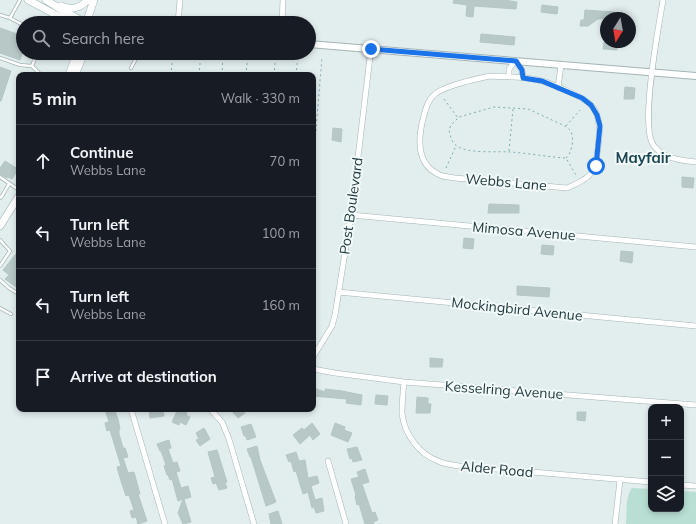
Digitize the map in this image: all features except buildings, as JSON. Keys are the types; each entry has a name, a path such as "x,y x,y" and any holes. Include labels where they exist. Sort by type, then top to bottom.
{"main road":[{"path":"28,0 58,16"},
{"path":"46,0 74,16"},
{"path":"50,0 64,8 74,9 78,8 88,0"},
{"path":"89,16 94,0"},
{"path":"46,10 53,16"},
{"path":"70,72 74,60"},
{"path":"77,72 81,60"},
{"path":"0,226 16,201"}],"street":[{"path":"179,16 180,0"},
{"path":"282,16 283,0"},
{"path":"663,0 653,58 648,124 650,139 654,146 669,157 696,162"},
{"path":"316,45 696,76"},
{"name":"Post Boulevard","path":"316,352 332,326 335,315 351,215 371,49"},
{"path":"509,77 510,69 516,61"},
{"path":"516,61 522,70 523,78"},
{"path":"558,88 561,65"},
{"name":"Webbs Lane","path":"490,76 523,78 542,81 582,98 591,105 597,115 600,126 596,166 588,176 579,183 567,188 440,175 430,169 422,159 419,143 420,130 428,103 436,94 453,86 490,76"},
{"name":"Mimosa Avenue","path":"351,215 696,247"},
{"name":"Mockingbird Avenue","path":"338,292 696,326"},
{"name":"Kesselring Avenue","path":"316,370 404,382 696,405"},
{"name":"Alder Road","path":"404,382 402,415 411,439 423,452 438,461 459,466 648,482"},
{"path":"132,412 165,524"},
{"path":"213,412 222,422 229,439 254,524"},
{"path":"328,461 346,524"},
{"path":"615,524 620,480"},
{"path":"684,485 696,486"}],"lane":[{"path":"10,18 20,0"},
{"path":"0,15 16,21"},
{"path":"0,58 20,65 32,66 38,72"},
{"path":"32,66 34,60"},
{"path":"131,68 135,60"},
{"path":"0,177 16,188"},
{"path":"0,198 10,184"},
{"path":"0,240 10,251 0,266"},
{"path":"0,280 16,292"},
{"path":"0,308 11,314"}],"path":[{"path":"316,131 322,56"},
{"path":"171,72 172,60"},
{"path":"199,72 200,60"},
{"path":"222,72 223,60"},
{"path":"246,72 247,60"},
{"path":"274,72 275,60"},
{"path":"296,72 298,60"},
{"path":"444,99 458,118"},
{"path":"494,107 528,109 565,126 570,130 572,137 571,152 566,158 509,152 476,151 459,148 452,142 449,130 451,125 458,118 494,107"},
{"path":"509,152 513,108"},
{"path":"565,126 580,110"},
{"path":"446,168 456,146"},
{"path":"566,158 576,175"}],"green space":[{"path":"632,488 648,489 648,512 684,512 684,491 696,492 696,524 626,524 627,500"}],"district":[{"name":"Mayfair","path":"643,157"}],"route":[{"path":"371,49 516,61 522,70 523,78 542,81 582,98 591,105 597,115 600,126 596,166"}]}
